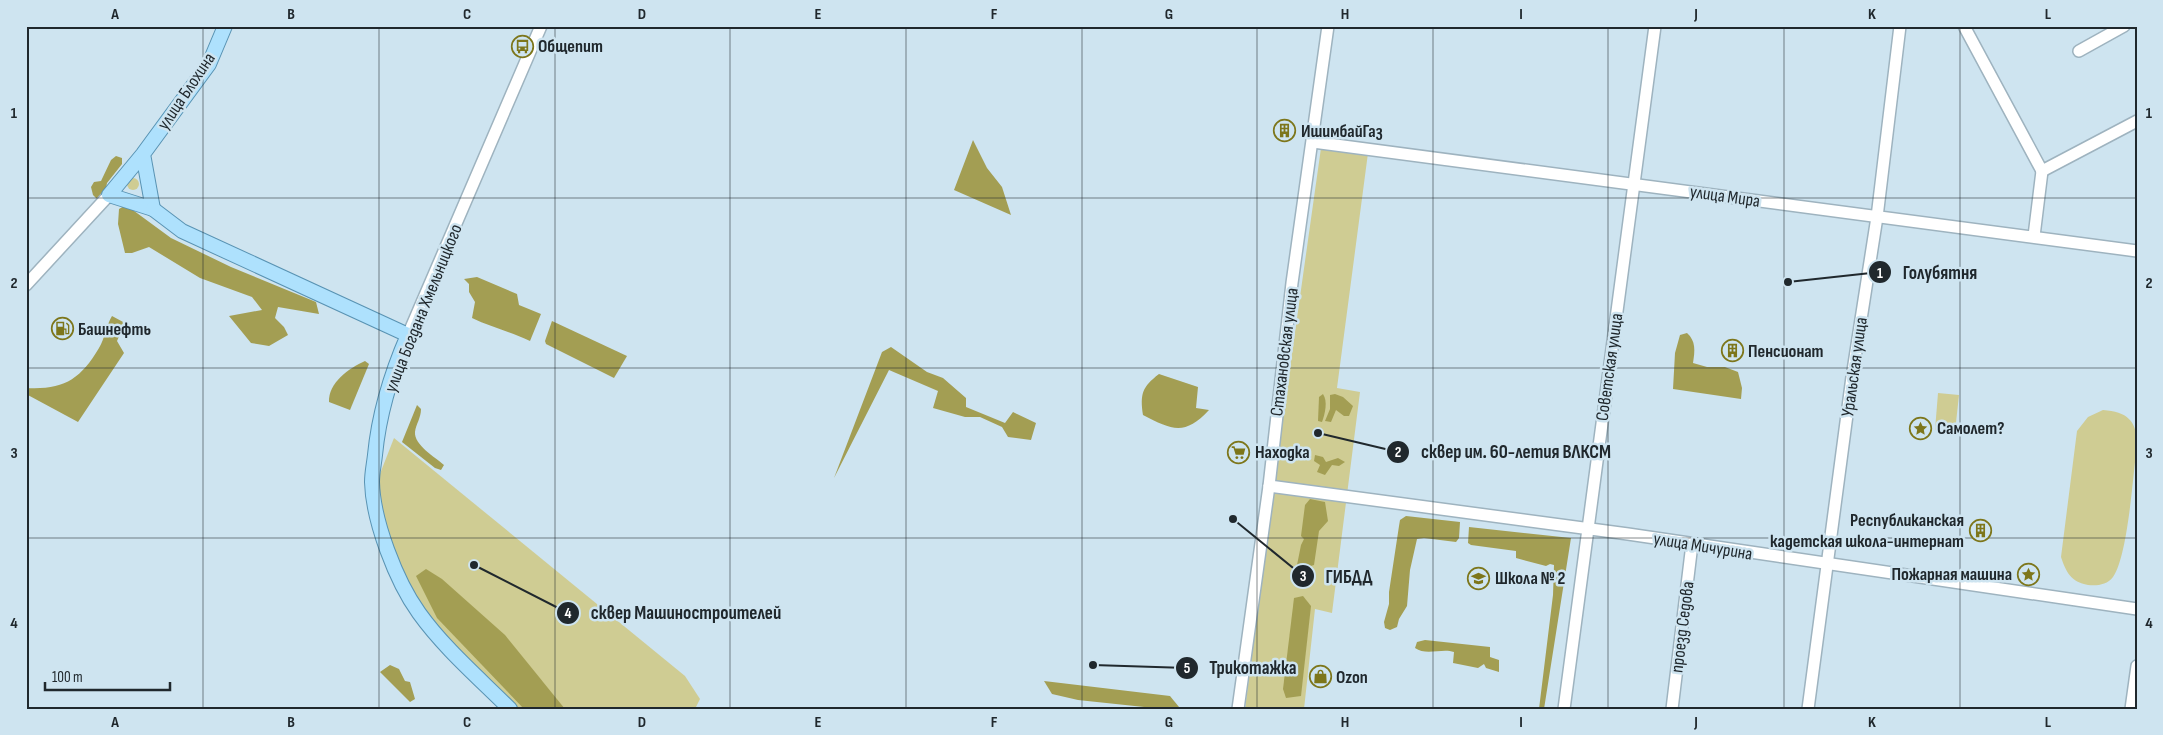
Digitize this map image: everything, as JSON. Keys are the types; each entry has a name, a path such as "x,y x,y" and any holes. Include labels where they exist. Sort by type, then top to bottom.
{"main road":[{"name":"улица Блохина","path":"109,195 144,154 209,64 225,26"},
{"path":"144,154 153,209"},
{"path":"109,195 153,209 182,230 408,336"},
{"name":"улица Богдана Хмельницкого","path":"408,336 395,366 380,420 372,482 380,525 394,567 418,612 440,639 510,709"}],"street":[{"name":"улица Богдана Хмельницкого","path":"408,336 542,26"},
{"name":"Стахановская улица","path":"1238,709 1269,486 1292,283 1328,26"},
{"name":"Советская улица","path":"1564,709 1655,26"},
{"name":"Уральская улица","path":"1808,709 1852,377 1877,217 1900,26"},
{"path":"1964,26 2042,171 2034,236"},
{"path":"2078,51 2124,26"},
{"path":"2042,171 2137,121"},
{"name":"улица Мира","path":"1313,142 2137,251"},
{"name":"улица Блохина","path":"26,285 109,195"},
{"name":"улица Мичурина","path":"1269,486 1588,529 2137,609"},
{"name":"проезд Седова","path":"1672,709 1692,544"},
{"path":"2131,709 2137,666"}],"shaded area":[{"path":"973,140 987,168 1002,187 1011,215 954,190"},
{"path":"1321,148 1368,153 1337,388 1360,392 1332,613 1315,609 1304,709 1245,709 1275,474"},
{"path":"116,156 122,158 122,164 107,183 105,194 102,198 97,199 93,195 91,187 94,182 101,181 111,160"},
{"path":"133,178 139,184 133,190 127,184"},
{"path":"126,205 171,238 231,267 316,302 319,314 278,307 275,318 284,327 288,335 269,346 251,343 229,316 262,310 252,297 200,278 149,247 132,253 125,253 118,224 119,209"},
{"path":"477,277 517,294 519,305 541,314 530,341 472,318 475,302 469,292 469,284 464,279"},
{"path":"112,316 125,323 117,341 124,353 78,422 26,394 26,388 60,385 69,381 85,368 99,348"},
{"path":"552,321 627,356 614,378 546,344 545,341"},
{"path":"1687,333 1692,339 1694,347 1693,363 1707,367 1725,367 1738,372 1742,388 1741,399 1673,389 1675,353 1680,335"},
{"path":"891,347 927,372 943,378 966,398 966,407 1005,423 1013,412 1036,423 1031,440 1008,437 1002,427 980,417 965,417 933,408 938,391 889,370 834,478 882,352"},
{"path":"365,361 369,364 350,410 329,402 332,389 341,377"},
{"path":"1159,374 1198,387 1196,408 1209,410 1193,424 1178,428 1170,427 1143,415 1142,396 1149,383"},
{"path":"1938,393 1959,395 1955,432 1935,430"},
{"path":"1323,394 1326,404 1322,422 1318,421 1319,397"},
{"path":"1335,394 1343,397 1353,406 1349,416 1344,416 1336,410 1331,422 1325,421 1330,409 1330,395"},
{"path":"417,405 421,409 415,432 416,437 421,446 444,465 441,470 435,468 402,442"},
{"path":"2103,410 2124,415 2133,423 2137,436 2137,445 2123,552 2113,577 2108,582 2091,585 2082,584 2073,579 2067,572 2061,557 2077,431 2088,417"},
{"path":"394,438 685,676 700,699 695,709 517,709 442,634 406,583 390,548 376,484"},
{"path":"1315,455 1323,457 1326,462 1338,458 1345,462 1339,466 1332,465 1325,475 1317,472 1320,465 1314,461"},
{"path":"1310,499 1325,502 1328,521 1319,531 1314,565 1307,567 1297,565 1304,539 1301,536 1305,505"},
{"path":"1406,516 1460,522 1459,538 1456,542 1424,538 1417,539 1410,570 1407,606 1399,619 1397,627 1390,630 1385,628 1384,622 1389,604 1389,592 1400,520"},
{"path":"1469,527 1571,538 1544,709 1539,709 1553,595 1554,565 1546,566 1516,558 1516,551 1471,545 1468,543"},
{"path":"426,569 442,579 505,635 565,709 524,709 437,618 416,576"},
{"path":"1303,596 1311,606 1301,696 1286,698 1283,689 1294,598"},
{"path":"1425,640 1490,647 1490,657 1499,660 1499,672 1486,668 1484,664 1478,668 1453,663 1454,652 1429,652 1415,648 1417,642"},
{"path":"390,665 399,669 405,681 410,682 415,699 410,702 380,672"},
{"path":"1044,681 1170,696 1179,707 1163,709 1078,700 1052,694"}],"place":[{"name":"Общепит","path":"522,46"},
{"name":"ИшимбайГаз","path":"1285,131"},
{"name":"Голубятня","path":"1788,282"},
{"name":"Башнефть","path":"62,329"},
{"name":"Пенсионат","path":"1732,351"},
{"name":"Самолет?","path":"1921,428"},
{"name":"сквер им. 60-летия ВЛКСМ","path":"1318,433"},
{"name":"Находка","path":"1239,452"},
{"name":"ГИБДД","path":"1233,519"},
{"name":"Республиканская кадетская школа-интернат","path":"1980,530"},
{"name":"сквер Машиностроителей","path":"474,565"},
{"name":"Пожарная машина","path":"2028,574"},
{"name":"Школа № 2","path":"1479,578"},
{"name":"Трикотажка","path":"1093,665"},
{"name":"Ozon","path":"1320,677"}]}
